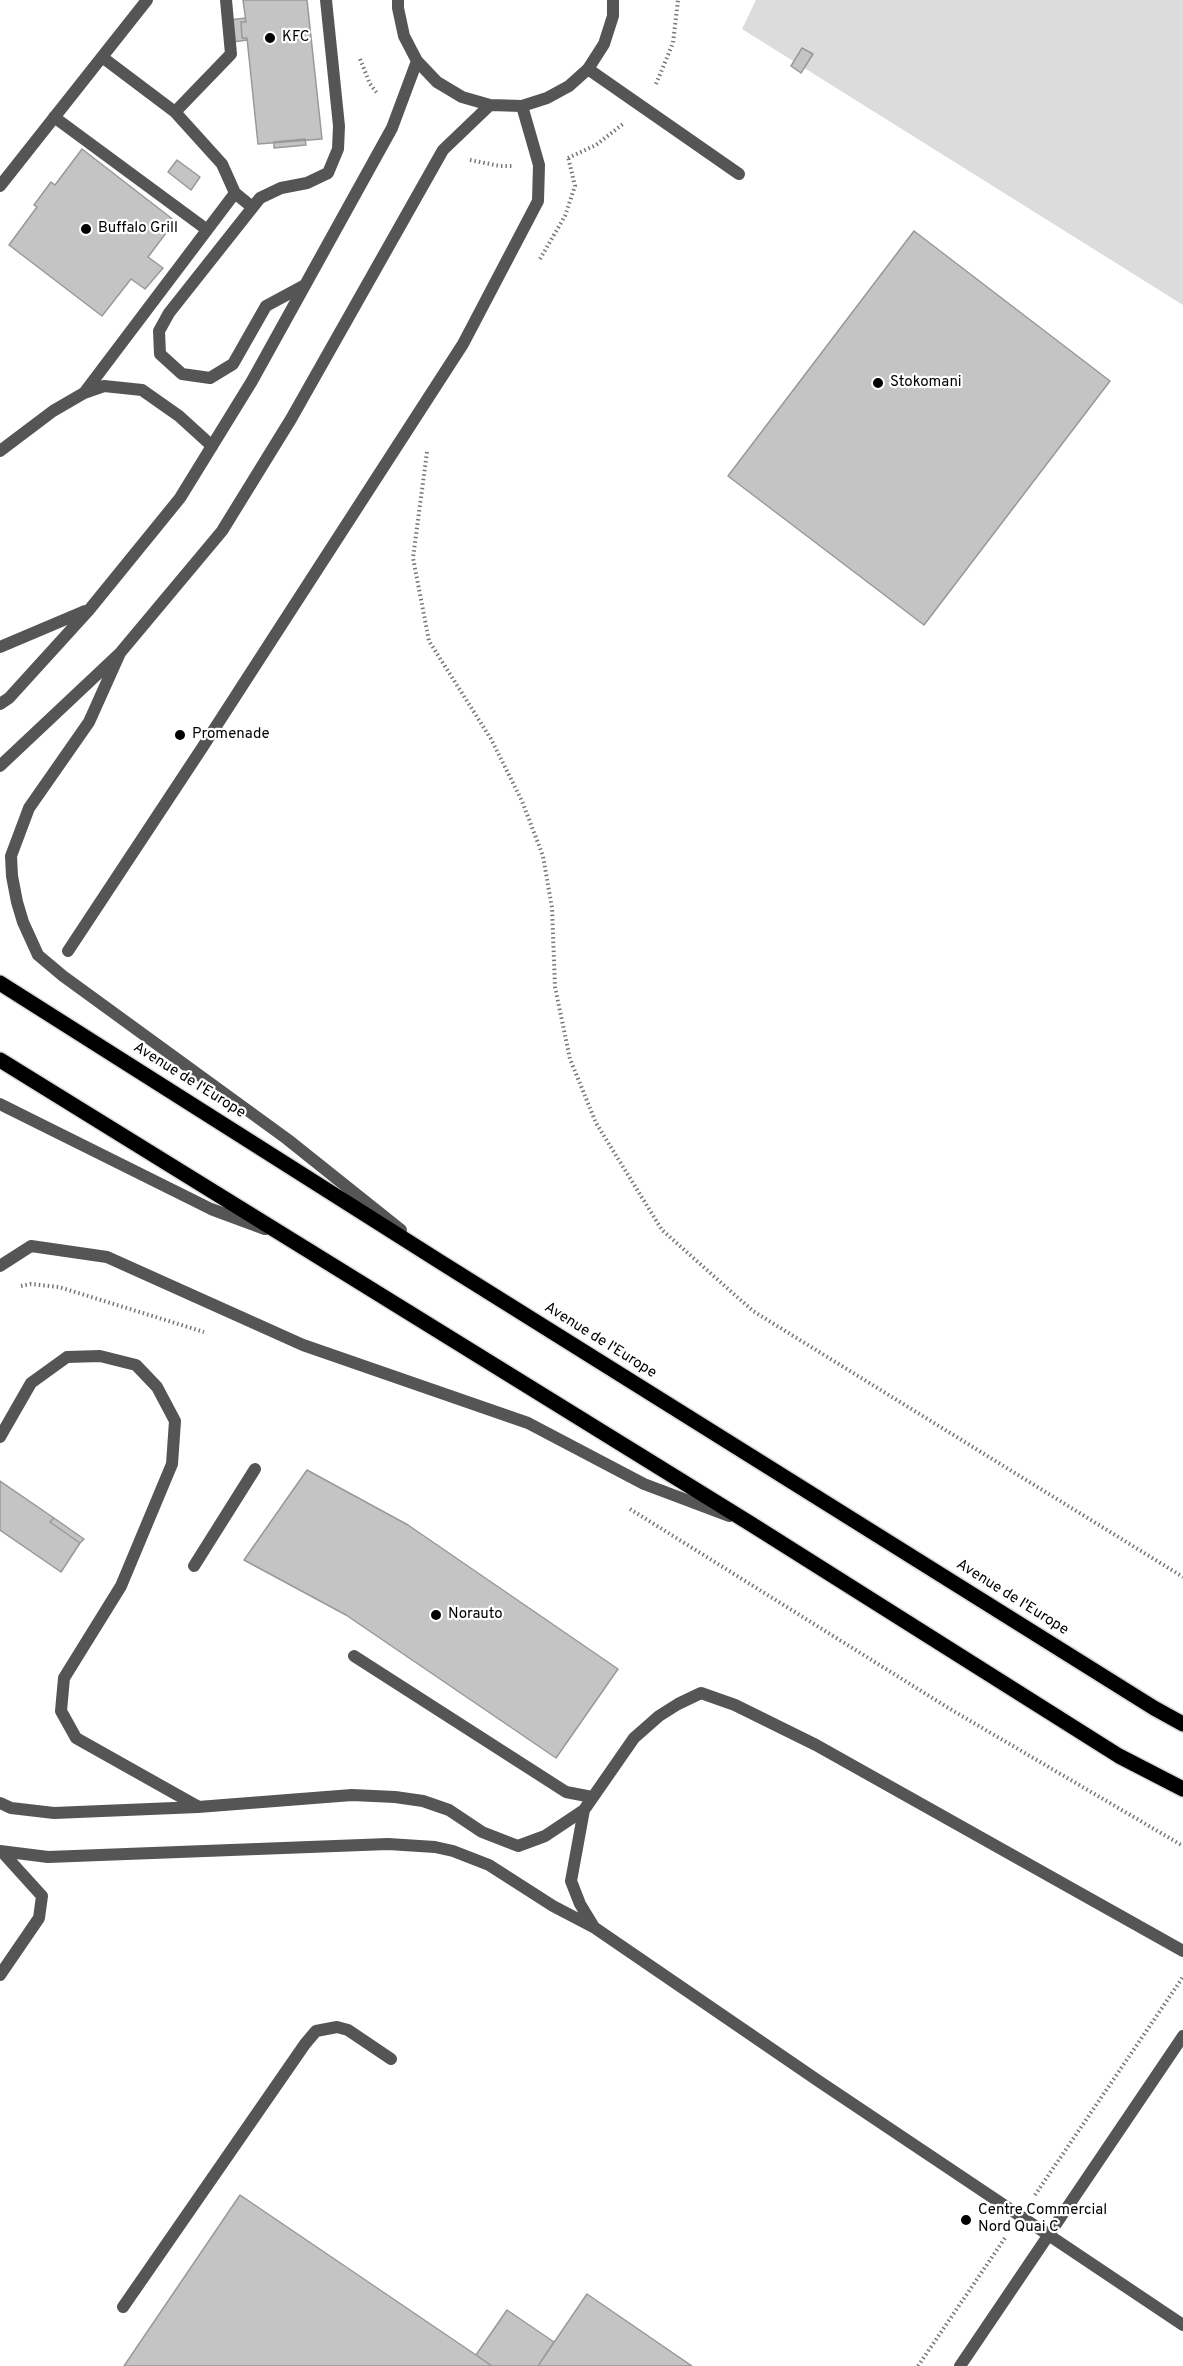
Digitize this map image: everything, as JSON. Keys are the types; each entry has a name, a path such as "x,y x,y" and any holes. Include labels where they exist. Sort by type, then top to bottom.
{"main road":[{"name":"Avenue de l'Europe","path":"0,983 442,1263 1183,1724"},
{"path":"0,1060 751,1524 1119,1756 1183,1789"}],"street":[{"path":"0,186 147,0"},
{"path":"175,112 231,54 226,0"},
{"path":"305,285 266,306 233,364 210,378 182,374 160,354 159,331 169,313 260,198 281,188 307,183 328,173 338,149 339,126 326,0"},
{"path":"398,0 404,36 417,61 438,82 462,98 490,105 522,106 547,98 569,86 588,69 604,44 613,16 613,0"},
{"path":"102,57 175,112 222,164 235,193 252,207"},
{"path":"0,704 9,698 89,610 180,498 252,381 392,128 417,61"},
{"path":"588,69 739,174"},
{"path":"0,766 120,653 222,531 291,419 443,150 490,105"},
{"path":"68,951 209,738 463,344 538,201 539,165 522,106"},
{"path":"54,117 206,229"},
{"path":"84,393 235,193"},
{"path":"0,451 53,411 84,393 104,386 142,390 179,416 212,446"},
{"path":"0,647 89,610"},
{"path":"120,653 89,722 28,808 11,856 17,902 38,955 63,976 287,1139 442,1263"},
{"path":"0,1104 211,1209 288,1238"},
{"path":"0,1266 31,1246 107,1257 303,1345 528,1423 644,1484 751,1524"},
{"path":"0,1437 32,1383 67,1357 100,1356 136,1365 157,1387 176,1421 172,1464 120,1586 64,1678 61,1711 76,1738 198,1807"},
{"path":"194,1566 255,1469"},
{"path":"354,1656 566,1792 592,1797"},
{"path":"595,1928 580,1905 571,1881 584,1810 634,1738 659,1716 701,1693 735,1705 816,1745 1183,1951"},
{"path":"0,1803 11,1808 54,1813 198,1807 352,1795 395,1797 423,1801 449,1810 482,1832 518,1846 545,1836 584,1810"},
{"path":"2,1852 48,1857 388,1844 435,1847 453,1851 489,1865 553,1906 595,1928 1183,2325"},
{"path":"0,1975 39,1918 42,1896 2,1852"},
{"path":"123,2307 316,2031 337,2027 348,2030 391,2059"},
{"path":"960,2366 1183,2036"}],"path":[{"path":"537,264 565,216 575,186 568,158"},
{"path":"431,443 427,452 413,558 429,641 491,739 522,801 543,856 552,908 555,987 570,1059 596,1123 662,1230 753,1311 1183,1577"},
{"path":"10,1288 31,1284 59,1287 211,1334"},
{"path":"627,1507 951,1709 1183,1846"},
{"path":"918,2366 1183,1977"}],"shaded area":[{"path":"756,0 1183,0 1183,305 742,29"}],"building":[{"path":"243,0 307,0 322,139 258,144 247,38 242,38 241,22 246,22"},
{"path":"245,18 246,22 241,22 242,38 247,38 247,40 233,42 230,20"},
{"path":"802,48 813,54 801,73 791,66"},
{"path":"305,139 306,145 274,148 274,142"},
{"path":"82,149 175,221 148,257 163,268 145,289 131,279 102,316 9,245 37,207 34,205 51,182 55,185"},
{"path":"177,160 200,177 191,190 168,172"},
{"path":"914,231 1110,381 924,625 728,476"},
{"path":"307,1470 408,1525 618,1669 556,1758 346,1615 244,1560"},
{"path":"0,1481 54,1518 50,1522 80,1543 61,1572 0,1530"},
{"path":"54,1518 84,1539 80,1543 50,1522"},
{"path":"240,2195 476,2355 492,2366 124,2366"},
{"path":"587,2294 692,2366 538,2366"},
{"path":"507,2310 554,2342 538,2366 492,2366 476,2355"}],"place":[{"name":"KFC","path":"270,38"},
{"name":"Buffalo Grill","path":"86,229"},
{"name":"Stokomani","path":"878,383"},
{"name":"Promenade","path":"180,735"},
{"name":"Norauto","path":"436,1615"},
{"name":"Centre Commercial Nord Quai C","path":"966,2220"}]}
